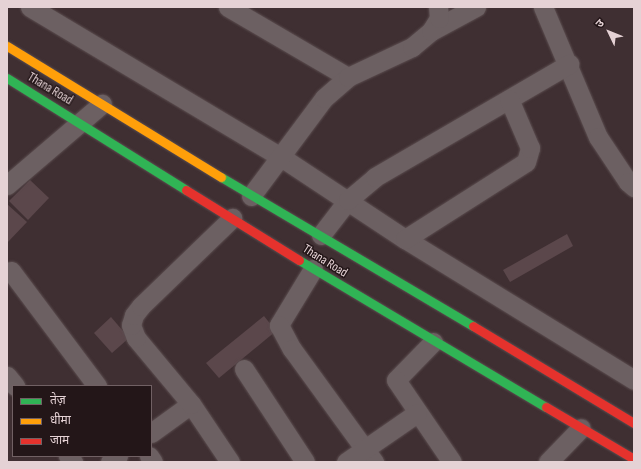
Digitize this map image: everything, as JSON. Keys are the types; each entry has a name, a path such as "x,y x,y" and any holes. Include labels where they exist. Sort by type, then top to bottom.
{"street":[{"path":"30,7 281,156 405,239 634,380"},
{"path":"228,7 348,77"},
{"path":"431,31 439,18 438,7"},
{"path":"252,196 324,98 348,77 412,47 431,31 476,7"},
{"path":"543,7 569,64 598,137 628,182 634,186"},
{"name":"Thana Road","path":"7,46 252,196 321,235 634,423"},
{"path":"321,235 348,200 376,177 569,64"},
{"name":"Thana Road","path":"7,78 313,269 634,459"},
{"path":"405,239 526,162 530,148 509,99"},
{"path":"7,185 102,104"},
{"path":"230,462 191,404 136,338 131,325 134,315 140,306 232,218"},
{"path":"313,269 279,325 292,349 369,455"},
{"path":"11,272 96,385"},
{"path":"434,342 396,380 452,462"},
{"path":"244,369 305,462"},
{"path":"7,376 14,385"},
{"path":"152,432 191,404"},
{"path":"346,462 369,455 418,413"},
{"path":"548,462 582,428"}],"building":[{"path":"30,180 49,198 28,220 9,201"},
{"path":"7,204 27,222 7,243"},
{"path":"567,234 573,246 510,282 503,270"},
{"path":"264,316 276,331 219,378 206,363"},
{"path":"111,317 129,338 112,353 94,333"}],"traffic: fast":[{"path":"7,78 186,190"},
{"path":"221,177 473,326"},
{"path":"299,260 546,407"}],"traffic: slow":[{"path":"7,46 221,177"}],"traffic: jam":[{"path":"186,190 299,260"},
{"path":"473,326 634,423"},
{"path":"546,407 634,459"}]}
